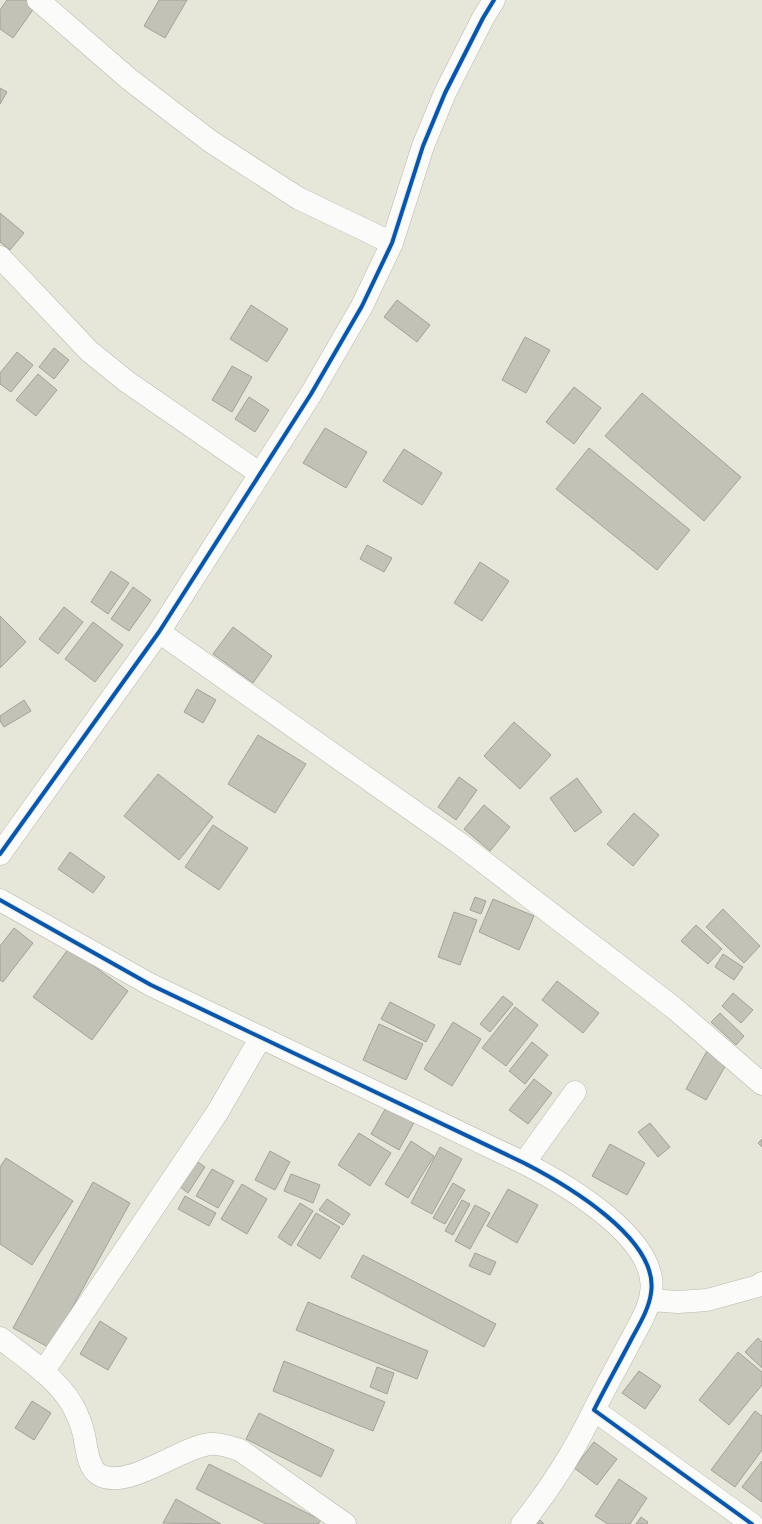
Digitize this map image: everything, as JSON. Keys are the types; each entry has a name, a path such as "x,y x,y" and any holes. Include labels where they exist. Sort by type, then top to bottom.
{"street":[{"path":"38,0 130,79 210,141 298,198 392,243"},
{"path":"0,854 158,632 311,394 362,306 392,243 423,146 445,93 483,18 494,0"},
{"path":"0,257 60,322 102,361 126,381 259,473"},
{"path":"158,632 459,843 674,1008 762,1084"},
{"path":"0,900 151,985 524,1163 570,1189 596,1208 635,1245 648,1266 652,1286 650,1300 578,1443 562,1469 522,1524"},
{"path":"43,1372 217,1113 261,1037"},
{"path":"524,1163 575,1092"},
{"path":"650,1300 678,1302 707,1300 758,1286 762,1283"},
{"path":"0,1338 57,1384 72,1405 84,1433 90,1463 98,1473 105,1477 115,1478 131,1475 196,1448 209,1444 220,1444 240,1450 345,1524"},
{"path":"594,1410 752,1524"}],"building":[{"path":"7,0 31,0 37,4 13,38 0,29 0,10"},
{"path":"159,0 187,0 165,38 144,26"},
{"path":"0,88 7,92 0,104"},
{"path":"0,213 24,233 10,250 0,242"},
{"path":"397,300 430,325 417,342 384,317"},
{"path":"251,305 288,329 267,362 230,339"},
{"path":"525,337 550,350 526,393 502,380"},
{"path":"54,348 69,360 54,379 39,367"},
{"path":"17,352 33,365 11,392 0,384 0,373"},
{"path":"232,366 252,377 232,412 212,400"},
{"path":"38,374 57,390 36,416 16,400"},
{"path":"574,387 601,408 574,444 546,422"},
{"path":"642,393 741,477 704,521 605,436"},
{"path":"249,397 269,410 255,432 235,419"},
{"path":"325,428 367,452 346,488 303,463"},
{"path":"589,448 690,530 657,570 556,489"},
{"path":"404,449 442,473 422,505 383,481"},
{"path":"367,545 392,558 384,572 360,559"},
{"path":"480,562 509,581 482,621 454,603"},
{"path":"111,571 129,583 108,614 91,602"},
{"path":"133,587 151,600 129,631 111,619"},
{"path":"64,607 83,622 58,654 39,639"},
{"path":"0,616 26,642 0,668"},
{"path":"93,622 123,645 95,682 65,659"},
{"path":"233,627 272,656 253,683 213,654"},
{"path":"197,689 216,700 203,723 184,712"},
{"path":"24,700 31,711 4,727 0,721 0,716"},
{"path":"514,722 551,755 520,789 484,756"},
{"path":"258,735 306,764 275,813 228,784"},
{"path":"158,774 213,817 179,860 124,816"},
{"path":"459,777 477,790 456,820 438,807"},
{"path":"577,778 602,812 575,832 550,798"},
{"path":"484,805 510,827 490,851 464,829"},
{"path":"634,813 659,835 633,866 607,844"},
{"path":"213,825 248,848 219,890 185,867"},
{"path":"70,852 105,877 93,893 58,869"},
{"path":"475,897 486,901 481,914 470,910"},
{"path":"493,899 534,916 519,950 479,932"},
{"path":"723,909 760,946 744,963 706,927"},
{"path":"454,912 477,920 460,965 438,957"},
{"path":"696,925 722,949 708,964 681,941"},
{"path":"14,928 33,943 3,982 0,980 0,946"},
{"path":"69,948 128,991 92,1040 33,997"},
{"path":"723,954 743,967 734,980 715,967"},
{"path":"557,981 599,1013 583,1033 542,1000"},
{"path":"733,993 753,1010 741,1023 722,1006"},
{"path":"503,996 513,1004 490,1032 480,1024"},
{"path":"390,1002 435,1025 426,1042 381,1019"},
{"path":"515,1007 538,1025 506,1066 482,1048"},
{"path":"720,1013 744,1036 736,1045 711,1022"},
{"path":"453,1022 481,1039 452,1086 424,1069"},
{"path":"379,1024 423,1044 406,1080 363,1060"},
{"path":"532,1042 548,1055 525,1084 509,1071"},
{"path":"707,1051 727,1063 706,1100 686,1089"},
{"path":"534,1079 552,1093 528,1124 509,1110"},
{"path":"388,1104 416,1119 399,1150 371,1134"},
{"path":"650,1123 670,1147 658,1157 638,1132"},
{"path":"359,1133 391,1153 370,1186 338,1165"},
{"path":"762,1139 762,1147 758,1143"},
{"path":"411,1141 434,1156 408,1198 385,1184"},
{"path":"610,1144 645,1163 627,1195 592,1176"},
{"path":"440,1147 462,1159 432,1214 411,1203"},
{"path":"270,1151 290,1162 275,1190 255,1180"},
{"path":"6,1158 73,1201 32,1265 0,1244 0,1167"},
{"path":"192,1158 205,1167 188,1193 175,1183"},
{"path":"212,1169 234,1181 218,1208 196,1196"},
{"path":"291,1174 320,1185 313,1203 284,1191"},
{"path":"93,1182 130,1203 50,1348 13,1328"},
{"path":"453,1183 465,1190 445,1224 433,1218"},
{"path":"242,1184 267,1199 247,1234 221,1219"},
{"path":"508,1189 538,1205 517,1243 487,1226"},
{"path":"185,1196 216,1213 209,1226 178,1209"},
{"path":"327,1199 350,1214 343,1225 319,1210"},
{"path":"462,1200 470,1204 453,1235 445,1231"},
{"path":"300,1203 313,1211 291,1246 278,1237"},
{"path":"475,1205 490,1213 470,1249 455,1241"},
{"path":"316,1213 340,1227 320,1259 297,1245"},
{"path":"475,1253 496,1262 490,1275 469,1266"},
{"path":"363,1255 496,1324 484,1347 351,1277"},
{"path":"308,1302 428,1351 417,1379 296,1330"},
{"path":"100,1321 127,1338 108,1370 80,1354"},
{"path":"758,1338 762,1342 762,1368 745,1352"},
{"path":"738,1352 762,1372 762,1385 729,1425 699,1400"},
{"path":"284,1361 385,1402 373,1431 273,1391"},
{"path":"377,1367 394,1373 387,1394 370,1387"},
{"path":"639,1371 661,1386 645,1409 622,1393"},
{"path":"32,1401 51,1413 34,1440 15,1428"},
{"path":"755,1411 762,1416 762,1450 735,1487 711,1470"},
{"path":"259,1413 334,1450 321,1477 246,1439"},
{"path":"594,1442 617,1459 597,1485 574,1468"},
{"path":"762,1461 762,1502 742,1487"},
{"path":"209,1464 321,1520 318,1524 266,1524 196,1489"},
{"path":"619,1479 647,1498 630,1524 608,1524 595,1516"},
{"path":"176,1499 221,1524 163,1523"},
{"path":"641,1517 648,1522 647,1524 636,1524"},
{"path":"540,1520 544,1524 536,1524"}],"cycle path":[{"path":"0,854 159,632 311,394 362,306 392,243 423,146 445,93 483,18 494,0"},
{"path":"0,900 151,985 542,1172 585,1199 606,1216 626,1234 641,1253 650,1273 651,1293 643,1317 594,1410 752,1524"}]}
